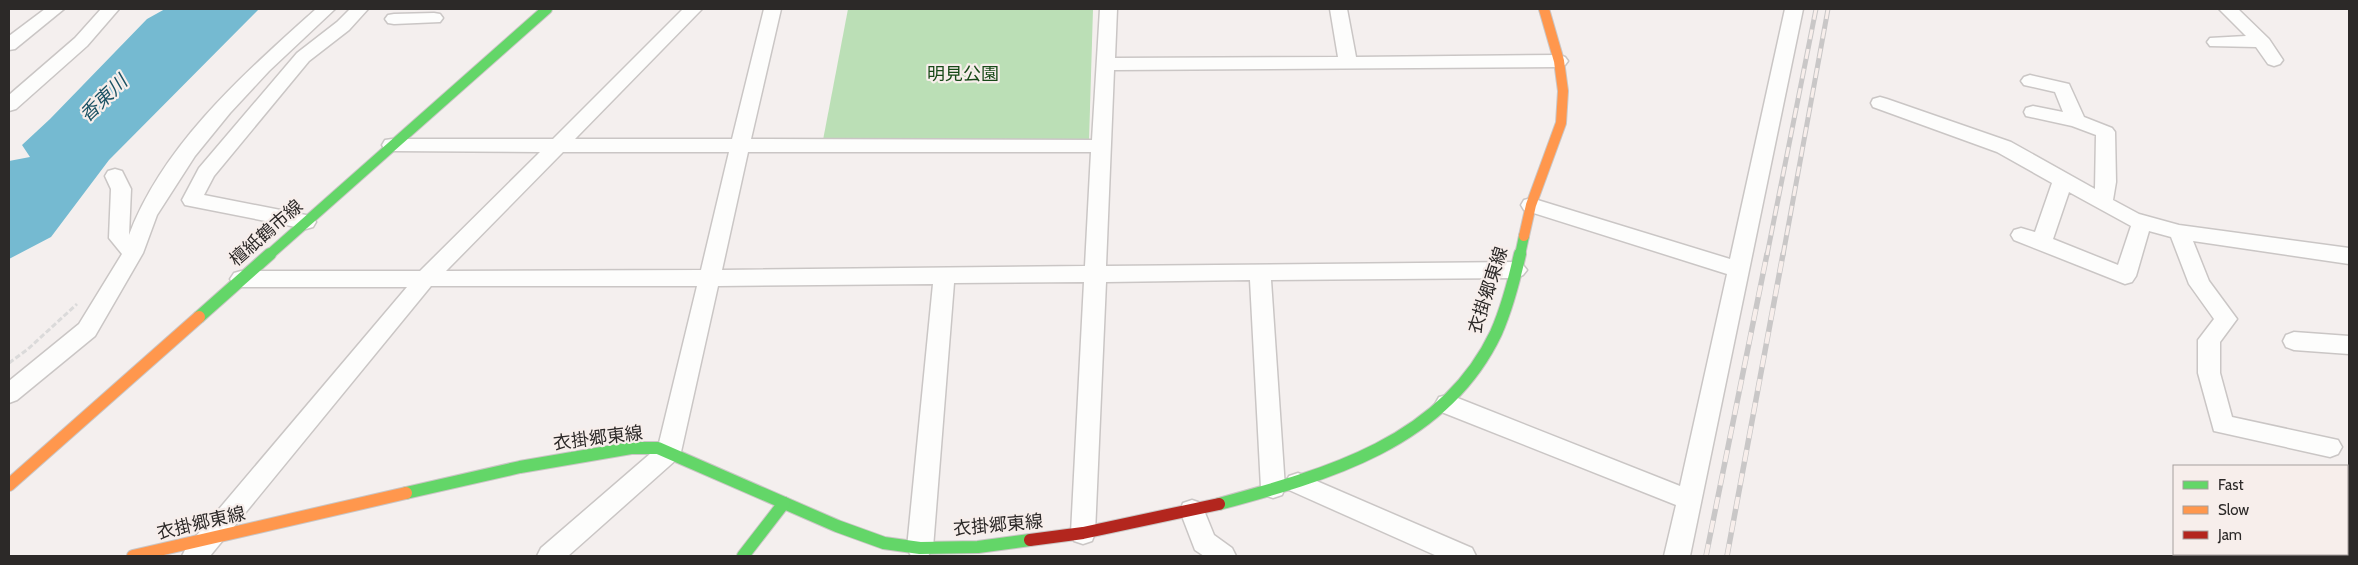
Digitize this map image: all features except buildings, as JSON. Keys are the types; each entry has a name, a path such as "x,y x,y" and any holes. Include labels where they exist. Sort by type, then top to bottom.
{"main road":[{"name":"檀紙鶴市線","path":"9,485 547,9"},
{"name":"衣掛郷東線","path":"133,556 202,548 511,469 591,453 631,448 658,448 837,526 914,550 978,548 1083,533 1192,511 1273,488 1298,483 1340,468 1388,447 1447,404 1466,381 1491,343 1516,270 1531,205 1561,123 1563,91 1559,61 1544,9"},
{"path":"743,556 784,504"}],"street":[{"path":"9,44 55,9"},
{"path":"9,105 81,42 110,9"},
{"path":"9,394 87,330 133,253 147,215 188,151 223,109 263,67 326,9"},
{"path":"306,222 192,200 206,173 303,57 343,26 359,9"},
{"path":"202,548 424,279 693,9"},
{"path":"550,556 669,452 711,278 772,9"},
{"path":"1083,533 1108,9"},
{"path":"1339,9 1348,62"},
{"path":"1677,556 1794,9"},
{"path":"2228,9 2260,41 2274,60"},
{"path":"394,19 416,14 434,18"},
{"path":"2216,42 2260,41"},
{"path":"1105,64 1559,61"},
{"path":"2030,82 2063,88 2076,121"},
{"path":"1880,103 2004,147 2132,219 2179,232 2348,258"},
{"path":"2034,112 2076,121 2105,132 2106,182 2103,202"},
{"path":"392,145 1101,146"},
{"path":"115,176 121,189 118,238 133,253"},
{"path":"2041,243 2063,180"},
{"path":"1531,205 1739,270"},
{"path":"2021,236 2125,276 2142,222"},
{"path":"2179,232 2200,284 2226,319 2209,340 2209,374 2222,424 2330,447"},
{"path":"240,279 711,278 1516,270"},
{"path":"1260,272 1273,488"},
{"path":"914,550 944,276"},
{"path":"2294,341 2349,345"},
{"path":"1447,404 1689,500"},
{"path":"1298,483 1463,556"},
{"path":"1192,511 1208,552"}],"green space":[{"name":"明見公園","path":"848,9 1093,9 1089,141 823,140"}],"water":[{"name":"香東川","path":"165,9 259,9 109,160 51,237 9,259 9,161 30,157 22,145 50,119 147,19"}],"railway":[{"path":"1767,255 1816,9"},
{"path":"1783,255 1828,9"},
{"path":"1706,556 1767,254"},
{"path":"1727,556 1783,254"}],"traffic: fast":[{"path":"199,317 547,9"},
{"path":"1219,504 1299,482 1337,469 1373,453 1407,434 1438,410 1466,380 1496,333 1510,292 1524,236"},
{"path":"406,493 520,467 631,448 658,448 837,526 884,543 920,548 978,547 1030,540"},
{"path":"743,556 784,503"}],"traffic: slow":[{"path":"1524,236 1531,205 1561,123 1563,91 1559,61 1544,9"},
{"path":"9,485 199,317"},
{"path":"133,556 406,493"}],"traffic: jam":[{"path":"1030,540 1083,533 1219,504"}]}
